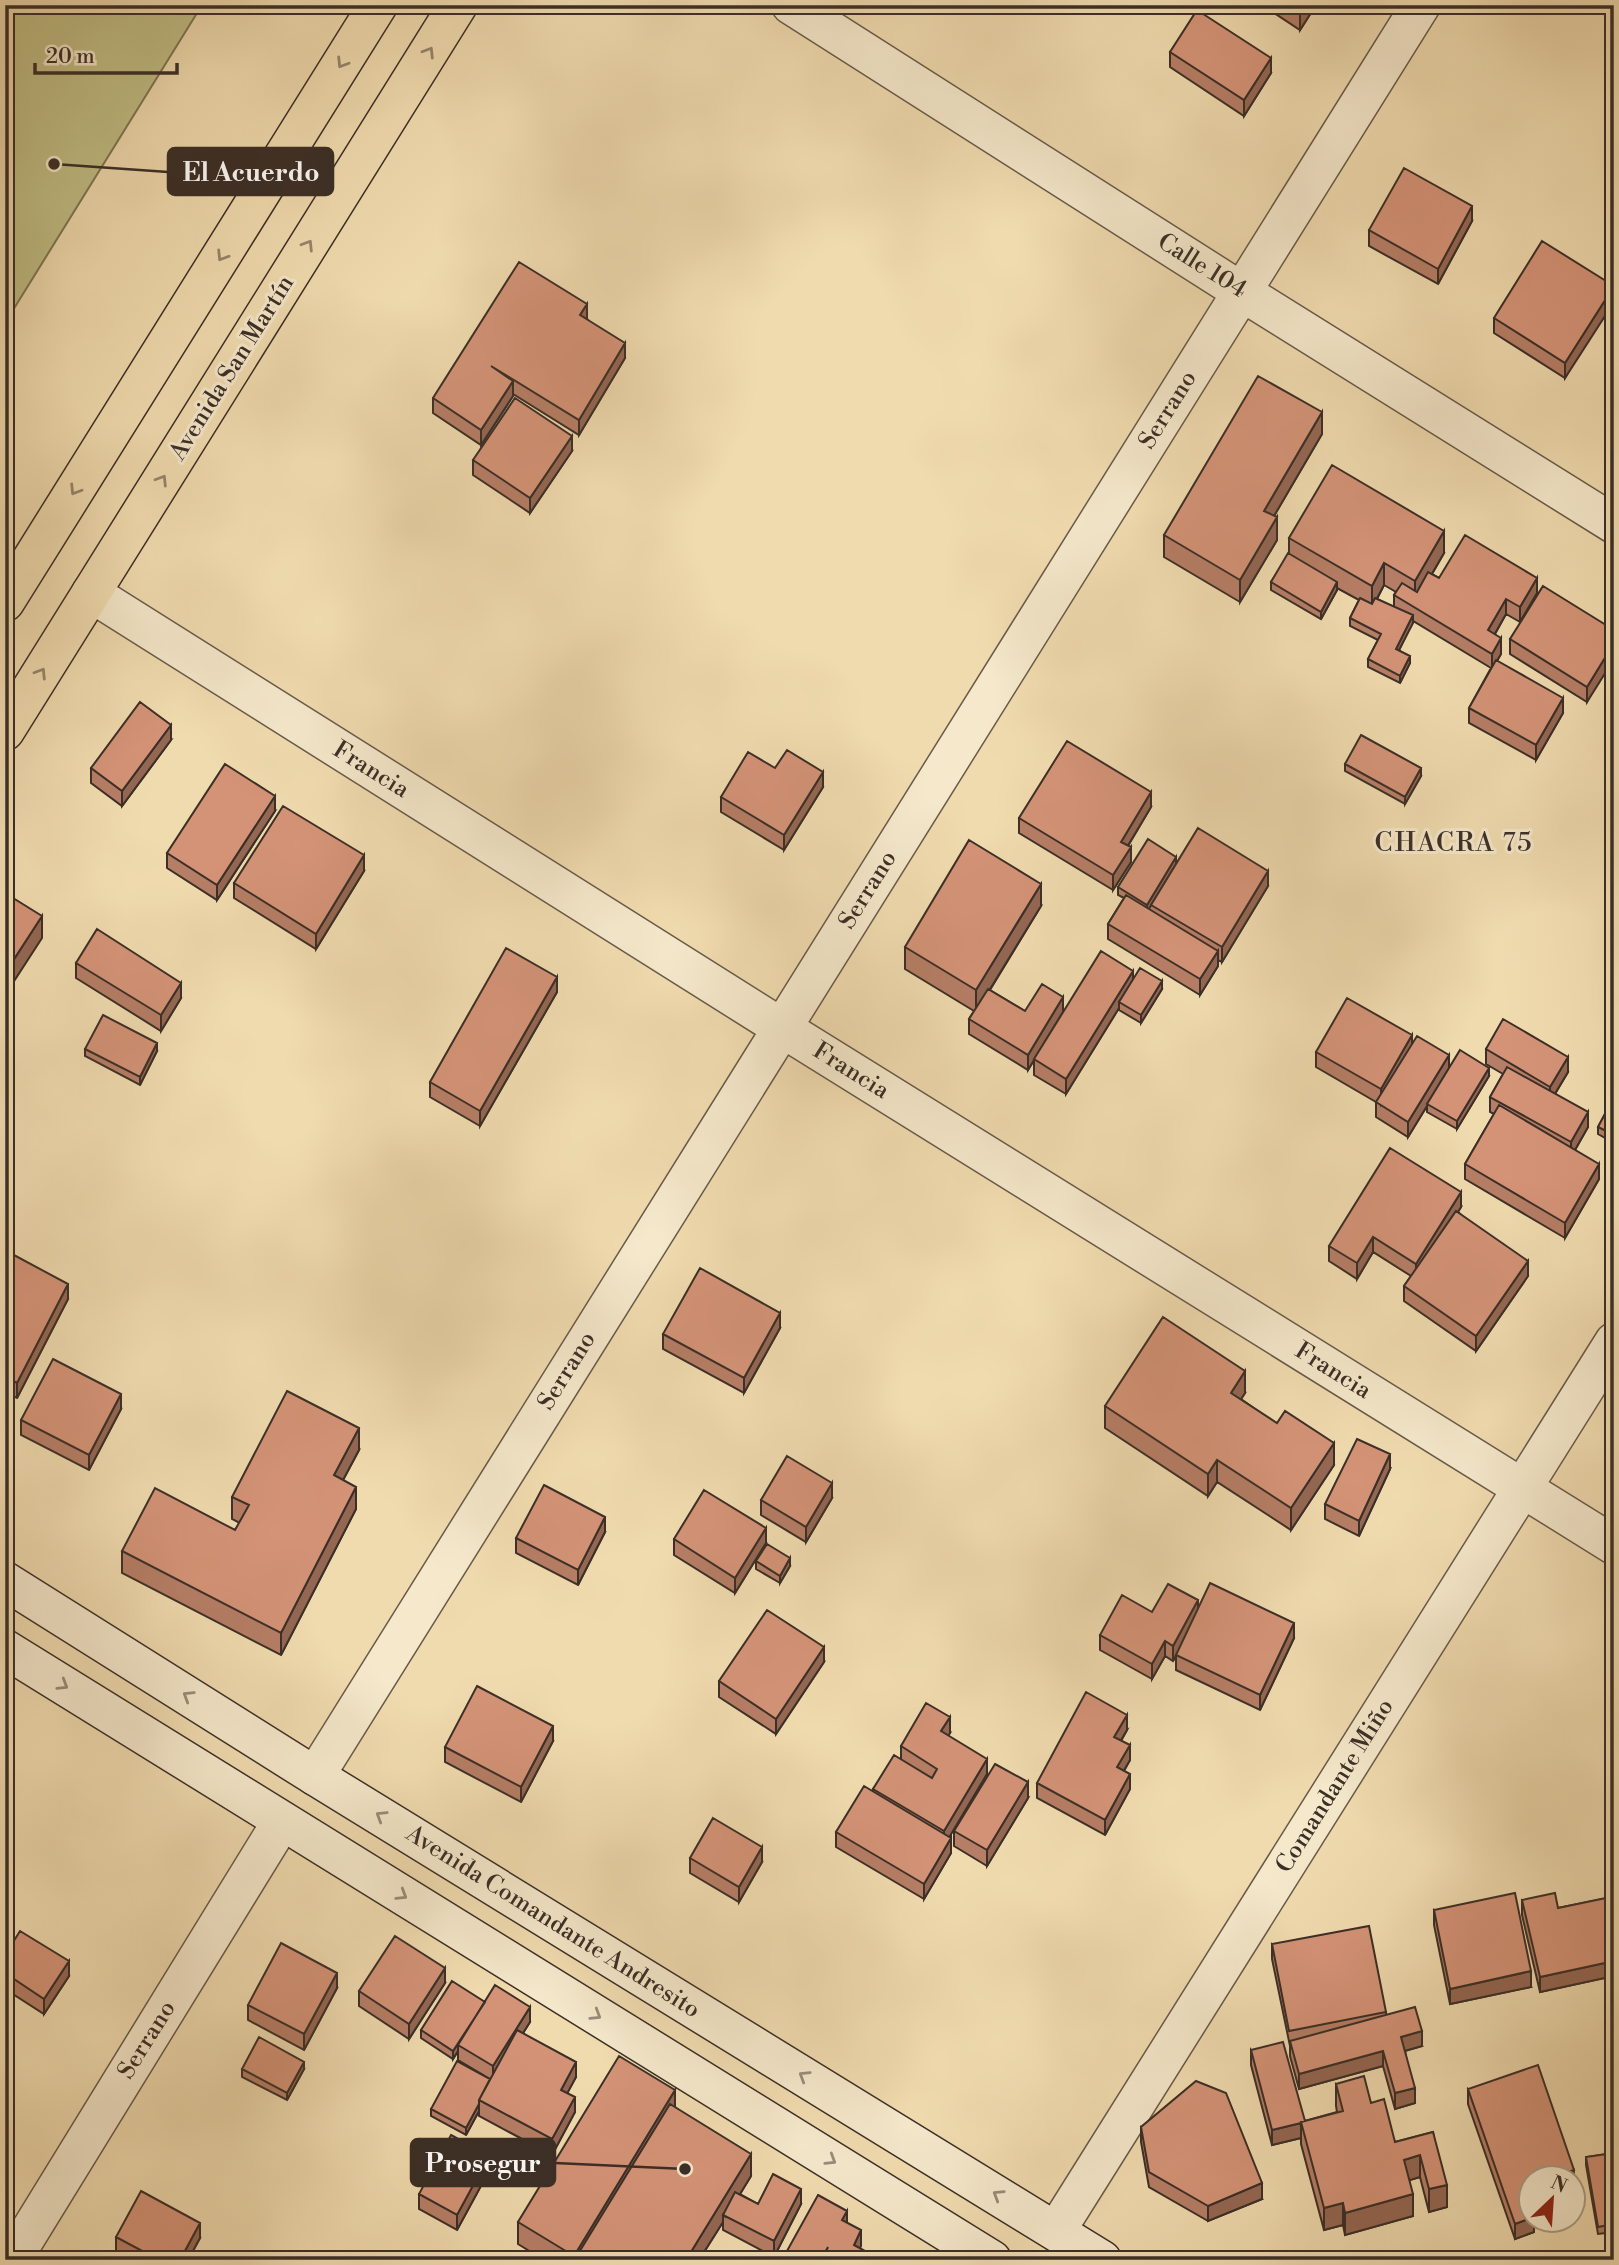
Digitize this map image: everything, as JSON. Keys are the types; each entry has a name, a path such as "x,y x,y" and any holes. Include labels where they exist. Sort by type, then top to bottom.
{"main road":[{"path":"5,602 379,5"},
{"name":"Avenida San Martín","path":"5,731 458,5"}],"street":[{"name":"Calle 104","path":"791,5 1242,292 1614,524"},
{"name":"Serrano","path":"315,1776 1421,5"},
{"name":"Francia","path":"91,593 782,1028 1614,1545"},
{"name":"Comandante Miño","path":"1056,2231 1614,1342"},
{"name":"Avenida Comandante Andresito","path":"5,1581 315,1776 1102,2260"},
{"path":"5,1649 989,2259"},
{"name":"Serrano","path":"12,2260 282,1821"}],"shaded area":[{"path":"5,5 202,5 5,323"}],"building":[{"path":"1286,5 1306,5 1300,14"},
{"path":"1197,10 1271,58 1244,100 1170,52"},
{"path":"1404,168 1472,206 1438,269 1369,230"},
{"path":"1542,241 1614,286 1565,363 1494,318"},
{"path":"519,262 587,304 580,315 625,343 579,420 491,366 513,381 481,430 433,398"},
{"path":"1258,376 1322,412 1264,511 1277,517 1240,580 1164,535"},
{"path":"515,398 572,436 530,498 473,460"},
{"path":"1332,465 1444,531 1415,581 1384,563 1372,586 1289,538"},
{"path":"1465,535 1537,578 1520,607 1506,599 1488,630 1501,638 1492,654 1394,595 1402,583 1417,592 1428,572 1439,578"},
{"path":"1288,553 1337,582 1321,612 1271,582"},
{"path":"1543,586 1614,630 1614,643 1587,687 1510,639"},
{"path":"1360,598 1372,604 1375,598 1413,615 1396,649 1410,656 1400,676 1368,659 1381,634 1350,618"},
{"path":"1496,660 1563,698 1536,745 1469,708"},
{"path":"140,702 171,725 122,791 91,768"},
{"path":"1361,735 1421,768 1405,797 1345,764"},
{"path":"1067,741 1151,792 1121,842 1131,847 1113,875 1019,818"},
{"path":"787,750 823,772 784,835 721,797 748,752 775,768"},
{"path":"225,764 275,796 217,885 167,853"},
{"path":"283,806 364,855 316,934 234,883"},
{"path":"1198,828 1268,871 1222,947 1151,905"},
{"path":"1148,839 1176,857 1147,905 1118,887"},
{"path":"969,840 1041,884 976,990 905,947"},
{"path":"5,893 42,916 5,973"},
{"path":"1126,895 1218,951 1200,979 1108,924"},
{"path":"97,929 181,983 161,1015 76,963"},
{"path":"506,948 557,977 480,1111 430,1082"},
{"path":"1101,951 1133,971 1066,1079 1034,1059"},
{"path":"1140,968 1162,981 1141,1015 1119,1002"},
{"path":"1042,984 1063,997 1028,1055 969,1019 988,989 1025,1011"},
{"path":"1347,998 1412,1035 1381,1089 1316,1052"},
{"path":"103,1015 157,1043 140,1077 85,1049"},
{"path":"1503,1019 1568,1057 1550,1087 1486,1049"},
{"path":"1417,1036 1449,1055 1408,1122 1376,1102"},
{"path":"1460,1050 1489,1068 1457,1121 1427,1104"},
{"path":"1507,1067 1588,1112 1571,1142 1490,1097"},
{"path":"1614,1097 1614,1135 1598,1127"},
{"path":"1499,1105 1599,1164 1565,1223 1465,1164"},
{"path":"1390,1148 1461,1192 1416,1264 1373,1237 1357,1263 1329,1246"},
{"path":"1456,1211 1528,1261 1476,1336 1404,1286"},
{"path":"12,1254 68,1284 17,1383 5,1377 5,1266"},
{"path":"700,1268 780,1313 744,1378 663,1334"},
{"path":"1163,1317 1245,1371 1231,1393 1277,1423 1285,1411 1334,1443 1291,1508 1217,1460 1208,1474 1105,1406"},
{"path":"53,1359 121,1394 89,1455 21,1420"},
{"path":"1614,1389 1614,1405 1607,1402"},
{"path":"287,1391 359,1428 334,1475 356,1487 281,1633 122,1551 155,1488 235,1530 249,1505 232,1497"},
{"path":"1357,1439 1390,1454 1359,1521 1325,1504"},
{"path":"787,1456 832,1483 806,1527 761,1500"},
{"path":"544,1485 605,1517 578,1570 516,1538"},
{"path":"704,1490 766,1528 735,1578 674,1539"},
{"path":"767,1544 790,1558 780,1576 756,1561"},
{"path":"1210,1583 1294,1623 1260,1695 1176,1655"},
{"path":"1168,1584 1198,1600 1173,1646 1165,1641 1152,1664 1100,1635 1122,1595 1152,1612"},
{"path":"767,1610 824,1647 776,1719 719,1681"},
{"path":"477,1686 553,1726 521,1787 445,1747"},
{"path":"1086,1692 1127,1715 1114,1737 1130,1745 1117,1767 1130,1774 1105,1820 1037,1783"},
{"path":"926,1703 950,1717 941,1731 987,1759 944,1831 873,1789 894,1755 932,1778 937,1769 901,1746"},
{"path":"995,1764 1028,1782 987,1850 954,1831"},
{"path":"864,1786 951,1838 924,1884 836,1832"},
{"path":"713,1818 762,1847 739,1887 690,1858"},
{"path":"1614,1878 1614,1961 1540,1977 1522,1900 1555,1893 1558,1908 1611,1897 1607,1880"},
{"path":"1515,1893 1531,1971 1450,1989 1434,1910"},
{"path":"1369,1926 1386,2012 1289,2031 1272,1944"},
{"path":"20,1931 69,1961 44,1999 5,1973 5,1955"},
{"path":"395,1936 445,1968 409,2024 359,1991"},
{"path":"281,1943 337,1973 304,2034 248,2005"},
{"path":"452,1981 485,2002 453,2051 421,2030"},
{"path":"495,1985 530,2007 493,2066 458,2045"},
{"path":"1415,2007 1422,2031 1401,2037 1415,2088 1395,2093 1383,2051 1299,2074 1290,2041"},
{"path":"517,2030 576,2062 561,2090 575,2097 552,2139 479,2100"},
{"path":"259,2037 304,2062 287,2093 242,2069"},
{"path":"1283,2042 1305,2121 1272,2130 1251,2050"},
{"path":"619,2056 675,2090 574,2256 518,2222"},
{"path":"457,2061 490,2079 466,2128 431,2109"},
{"path":"1538,2065 1572,2164 1518,2164 1518,2223 1515,2224 1468,2089"},
{"path":"1364,2076 1371,2103 1384,2099 1395,2142 1433,2132 1447,2185 1429,2189 1420,2155 1404,2160 1413,2194 1345,2213 1343,2203 1324,2208 1301,2122 1343,2111 1336,2084"},
{"path":"1614,2077 1614,2117 1606,2079"},
{"path":"1196,2081 1226,2093 1262,2183 1208,2206 1149,2172 1141,2127"},
{"path":"670,2104 751,2154 686,2260 588,2260 578,2254"},
{"path":"451,2135 489,2156 457,2215 419,2194"},
{"path":"1614,2153 1614,2224 1598,2227 1586,2157"},
{"path":"773,2174 801,2189 774,2241 723,2215 735,2192 758,2204"},
{"path":"141,2191 200,2223 180,2260 159,2260 116,2237"},
{"path":"818,2195 847,2211 842,2220 861,2230 854,2245 878,2260 822,2260 828,2247 821,2260 782,2260"},
{"path":"768,2253 779,2260 765,2260"}],"place":[{"name":"El Acuerdo","path":"54,164"},
{"name":"Prosegur","path":"685,2169"}],"district":[{"name":"CHACRA 75","path":"1454,843"}]}
